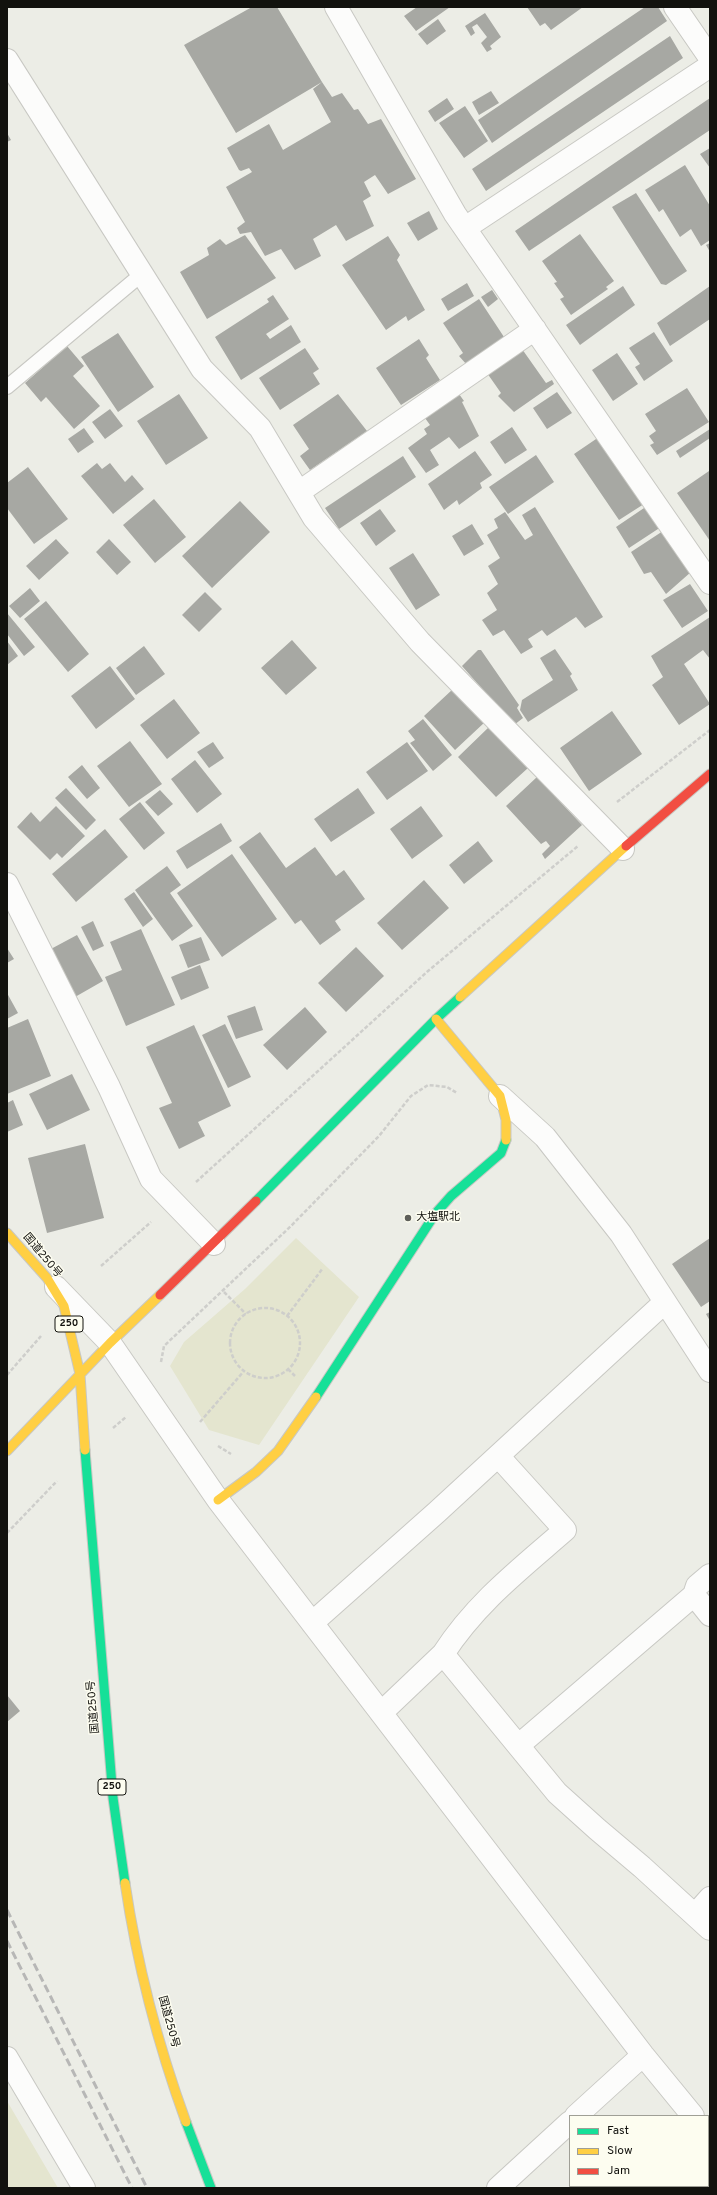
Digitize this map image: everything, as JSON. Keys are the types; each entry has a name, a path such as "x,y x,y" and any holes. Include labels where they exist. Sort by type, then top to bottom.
{"main road":[{"path":"7,1451 110,1343 214,1244 436,1019 623,849 710,774"},
{"path":"218,1500 256,1472 278,1451 304,1415 435,1214 451,1196 501,1153 507,1138 506,1120 500,1096 436,1019"},
{"name":"国道250号","path":"7,1233 47,1278 64,1306 80,1374 113,1798 133,1937 170,2081 211,2188"}],"street":[{"path":"336,7 465,228 710,583"},
{"path":"675,7 710,58"},
{"path":"7,60 202,369 260,428 314,518 420,642 623,849"},
{"path":"465,228 710,66"},
{"path":"299,492 535,328"},
{"path":"7,884 109,1087 151,1178 214,1244"},
{"path":"500,1096 546,1137 621,1234 710,1371"},
{"path":"47,1278 110,1343 218,1500 643,2055 693,2115"},
{"path":"312,1623 499,1457 665,1302"},
{"path":"381,1713 443,1654 460,1628 487,1598 566,1530 499,1457"},
{"path":"519,1745 694,1595 697,1586 710,1574"},
{"path":"694,1595 710,1615"},
{"path":"443,1654 558,1793 702,1922 710,1898"},
{"path":"577,2115 643,2055"},
{"path":"7,2058 84,2188"},
{"path":"498,2188 569,2123"}],"lane":[{"path":"7,387 142,274"}],"path":[{"path":"194,1183 428,971 589,837 608,809 710,730"},
{"path":"160,1364 164,1346 224,1292 379,1136 411,1096 428,1085 447,1087 465,1099 485,1077"},
{"path":"101,1266 153,1220"},
{"path":"287,1316 323,1268"},
{"path":"224,1292 246,1314"},
{"path":"7,1375 49,1328 64,1306"},
{"path":"267,1308 277,1310 287,1316 295,1325 299,1336 299,1348 296,1359 283,1372 267,1378 255,1376 244,1371 236,1363 230,1342 237,1321 246,1314 256,1309 267,1308"},
{"path":"199,1423 244,1371"},
{"path":"212,1442 256,1472"}],"green space":[{"path":"296,1238 359,1297 259,1445 209,1430 170,1366 184,1342 245,1289"},
{"path":"7,2101 58,2188 7,2188"}],"building":[{"path":"252,7 277,7 322,82 236,133 184,45"},
{"path":"417,7 450,7 416,31 404,16"},
{"path":"527,7 583,7 551,30 545,23 540,26"},
{"path":"645,7 658,7 667,21 492,143 478,120"},
{"path":"485,13 501,37 490,46 492,49 487,52 481,43 487,37 477,24 472,27 475,33 471,36 465,26"},
{"path":"438,19 446,31 427,45 418,34"},
{"path":"670,36 683,58 486,191 472,169"},
{"path":"322,82 332,97 342,93 354,110 358,109 368,124 381,119 416,179 388,194 375,175 364,182 371,196 363,201 374,226 346,241 336,225 313,239 321,256 295,270 281,249 265,256 251,232 240,234 237,228 245,222 226,187 252,172 249,168 241,171 239,170 227,148 269,124 283,150 331,122 313,89"},
{"path":"491,91 499,103 479,115 472,102"},
{"path":"447,98 454,109 435,122 428,111"},
{"path":"710,98 710,130 529,251 515,231"},
{"path":"465,106 488,141 464,158 439,123"},
{"path":"7,133 11,140 7,142"},
{"path":"710,148 710,168 700,154"},
{"path":"685,165 710,206 710,240 701,246 691,229 680,237 663,209 659,212 645,190"},
{"path":"636,193 687,271 666,285 661,284 612,207"},
{"path":"429,211 438,229 418,241 407,223"},
{"path":"580,234 614,281 606,287 608,289 571,315 560,299 564,297 554,283 557,282 542,261"},
{"path":"245,235 276,278 207,319 180,272 209,255 207,248 220,239 226,245"},
{"path":"388,236 400,255 397,260 425,310 408,321 406,316 386,330 342,265"},
{"path":"710,243 710,252 706,245"},
{"path":"467,283 474,296 448,311 441,299"},
{"path":"623,286 635,305 580,345 566,325"},
{"path":"710,286 710,319 670,346 657,323"},
{"path":"492,290 498,299 488,307 481,297"},
{"path":"273,295 289,319 266,334 270,339 291,325 301,342 241,380 215,337 269,302 267,299"},
{"path":"479,299 504,337 467,365 459,356 463,353 443,323"},
{"path":"654,332 673,361 644,381 635,367 640,364 629,348"},
{"path":"118,333 154,387 118,412 81,357"},
{"path":"419,339 429,355 426,358 440,380 401,405 376,368"},
{"path":"67,346 84,366 73,376 100,406 74,429 46,397 41,402 25,383"},
{"path":"305,348 319,369 313,373 320,384 280,410 259,378"},
{"path":"522,349 546,383 552,380 554,384 514,412 498,396 501,393 487,373"},
{"path":"617,353 638,384 613,401 592,370"},
{"path":"687,388 709,422 657,455 650,445 654,443 649,436 656,431 645,414"},
{"path":"557,392 572,413 547,429 533,408"},
{"path":"179,394 208,438 166,465 137,421"},
{"path":"338,394 367,431 310,470 300,456 309,449 293,425"},
{"path":"459,394 464,401 462,402 479,436 459,449 449,437 430,450 439,465 426,473 408,448 427,434 424,429 430,425 425,418"},
{"path":"110,409 123,426 105,439 92,422"},
{"path":"512,427 527,450 505,464 490,442"},
{"path":"84,428 94,442 78,453 68,439"},
{"path":"710,429 710,438 680,458 676,451"},
{"path":"599,437 644,504 619,520 574,454"},
{"path":"475,451 492,475 480,483 482,488 459,505 457,500 444,510 428,484"},
{"path":"536,455 554,482 508,514 489,487"},
{"path":"403,456 416,477 339,529 325,508"},
{"path":"97,463 102,469 110,463 125,482 132,475 144,489 113,514 81,476"},
{"path":"28,467 68,519 34,544 7,508 7,483"},
{"path":"709,471 710,472 710,541 677,493"},
{"path":"154,499 186,537 155,563 123,525"},
{"path":"240,501 270,532 212,588 182,556"},
{"path":"647,506 661,527 629,548 616,527"},
{"path":"535,507 603,617 585,628 576,617 547,636 542,630 528,639 533,647 521,654 504,630 493,636 482,620 497,610 487,593 498,584 488,566 500,558 487,535 498,528 494,519 505,512 525,540 533,535 522,515"},
{"path":"380,509 396,531 376,546 360,523"},
{"path":"472,524 484,544 464,556 452,536"},
{"path":"663,531 691,572 666,594 651,572 644,574 631,552"},
{"path":"56,539 69,553 39,580 26,566"},
{"path":"109,539 131,562 117,575 96,552"},
{"path":"413,553 440,595 416,610 389,568"},
{"path":"690,584 708,611 682,628 663,600"},
{"path":"30,588 40,601 20,618 9,606"},
{"path":"205,592 222,609 199,632 182,615"},
{"path":"46,601 89,654 68,672 24,619"},
{"path":"7,613 35,647 24,656 7,634"},
{"path":"710,617 710,659 703,650 684,664 710,704 679,725 652,685 663,677 651,656"},
{"path":"292,640 317,668 286,695 261,668"},
{"path":"7,641 18,656 7,665"},
{"path":"144,646 165,674 136,695 116,668"},
{"path":"555,649 572,674 570,676 578,690 528,722 520,710 522,700 553,680 540,658"},
{"path":"478,650 481,650 519,705 517,708 523,718 514,725 462,666"},
{"path":"110,666 135,699 96,729 71,696"},
{"path":"453,689 485,722 455,750 424,716"},
{"path":"174,699 200,733 167,759 140,725"},
{"path":"612,711 642,754 589,791 560,748"},
{"path":"423,719 452,755 433,771 410,743 415,740 408,731"},
{"path":"489,727 528,768 496,797 458,757"},
{"path":"130,741 162,784 129,807 97,766"},
{"path":"213,742 224,758 209,768 197,752"},
{"path":"407,742 428,771 387,800 366,772"},
{"path":"195,760 222,794 197,813 171,779"},
{"path":"82,765 100,788 87,799 68,777"},
{"path":"537,777 582,825 545,859 542,854 550,846 546,841 541,844 506,806"},
{"path":"66,788 96,820 86,830 55,798"},
{"path":"358,788 375,813 331,842 314,819"},
{"path":"160,790 173,804 158,816 145,802"},
{"path":"140,802 165,833 144,850 119,819"},
{"path":"56,806 85,836 62,858 57,853 50,860 17,827 31,812 40,822"},
{"path":"421,806 443,836 412,859 390,829"},
{"path":"221,823 232,841 187,869 176,851"},
{"path":"105,829 128,857 76,902 52,874"},
{"path":"260,832 286,868 315,847 336,876 344,870 365,899 335,921 341,930 320,945 301,920 295,924 239,847"},
{"path":"478,841 493,861 464,884 449,865"},
{"path":"232,854 277,919 222,957 177,893"},
{"path":"167,866 181,885 170,893 193,926 172,941 135,890"},
{"path":"424,880 449,908 402,950 377,923"},
{"path":"134,892 153,919 143,927 124,899"},
{"path":"93,921 104,946 93,951 81,927"},
{"path":"141,929 175,1005 126,1026 105,977 122,970 110,942"},
{"path":"77,935 103,981 75,997 49,950"},
{"path":"201,937 210,960 188,968 179,945"},
{"path":"356,947 384,976 346,1012 318,983"},
{"path":"7,948 14,959 7,963"},
{"path":"200,965 209,988 181,1000 171,977"},
{"path":"7,993 18,1013 7,1019"},
{"path":"255,1006 263,1030 236,1039 227,1016"},
{"path":"305,1007 327,1032 287,1070 263,1045"},
{"path":"28,1019 51,1076 7,1094 7,1028"},
{"path":"225,1024 251,1077 228,1088 202,1035"},
{"path":"194,1025 231,1106 198,1122 205,1136 179,1149 159,1108 172,1103 146,1047"},
{"path":"72,1074 90,1110 47,1130 29,1094"},
{"path":"13,1100 23,1125 7,1132 7,1103"},
{"path":"85,1144 104,1218 47,1233 28,1158"},
{"path":"710,1238 710,1301 701,1307 672,1264"},
{"path":"710,1312 710,1321 706,1314"},
{"path":"7,1695 20,1711 7,1722"}],"railway":[{"path":"7,1910 147,2188"},
{"path":"7,1941 132,2188"}],"traffic: fast":[{"path":"256,1201 436,1019 460,997"},
{"path":"316,1397 435,1214 451,1196 501,1153 506,1140"},
{"path":"85,1450 113,1798 125,1883"},
{"path":"186,2122 211,2188"}],"traffic: slow":[{"path":"460,997 626,846"},
{"path":"436,1019 500,1096 506,1120 506,1140"},
{"path":"7,1233 47,1278 64,1306 80,1374 85,1450"},
{"path":"7,1451 110,1343 160,1295"},
{"path":"218,1500 256,1472 278,1451 316,1397"},
{"path":"125,1883 142,1974 166,2064 186,2122"}],"traffic: jam":[{"path":"626,846 710,774"},
{"path":"160,1295 256,1201"}],"place":[{"name":"大塩駅北","path":"408,1218"}]}
